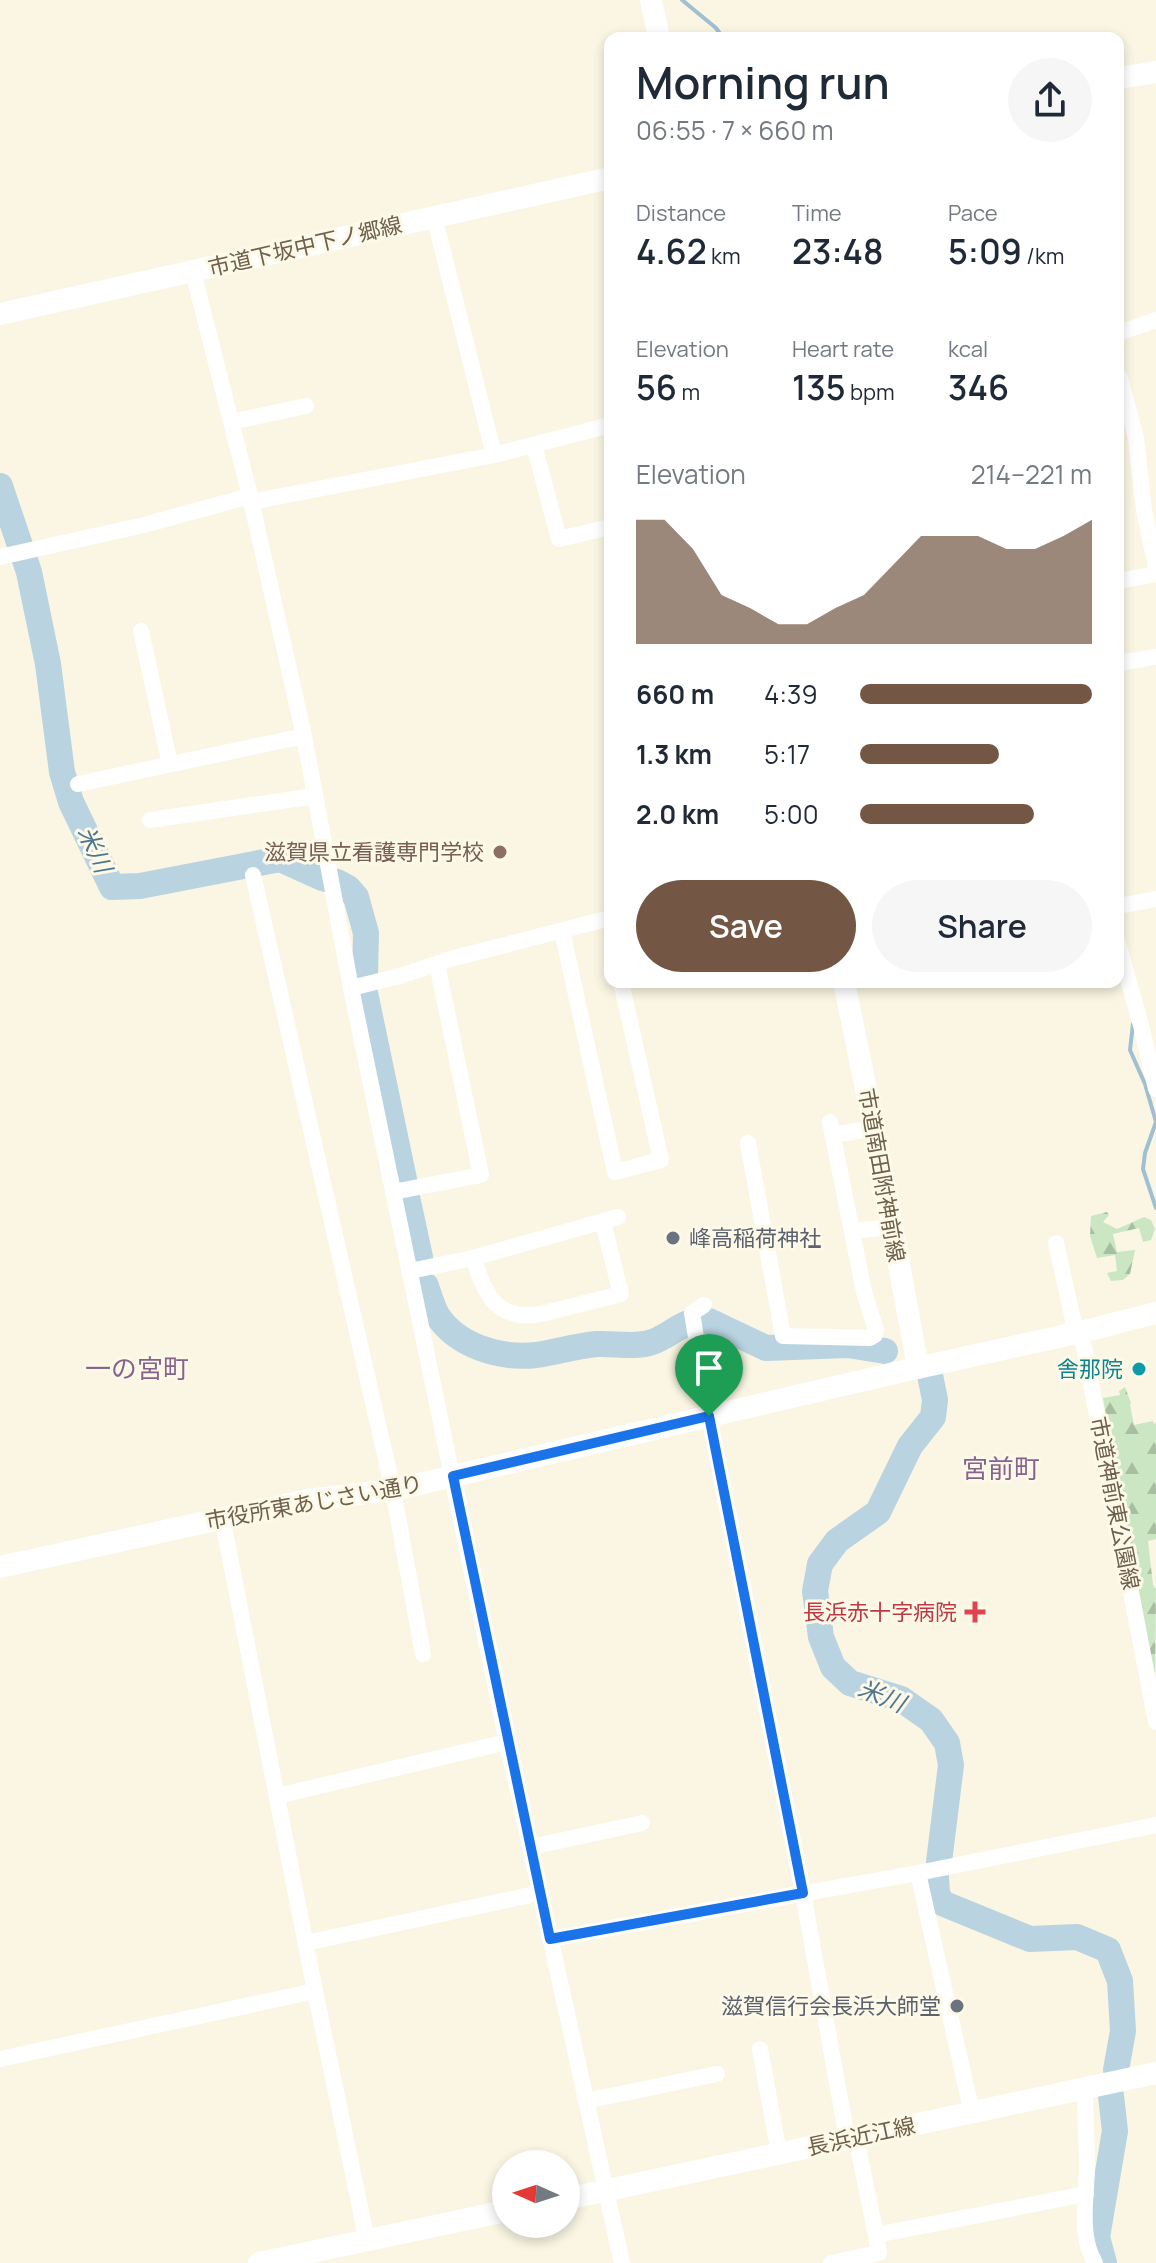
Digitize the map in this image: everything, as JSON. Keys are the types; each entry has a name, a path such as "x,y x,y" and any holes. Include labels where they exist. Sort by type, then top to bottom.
{"street":[{"path":"651,0 658,32"},
{"path":"1124,77 1156,72"},
{"name":"市道下坂中下ノ郷線","path":"0,314 604,179"},
{"path":"434,216 494,455"},
{"path":"193,272 251,499 304,736 329,880 507,1742 622,2263"},
{"path":"1124,331 1156,320"},
{"path":"1124,393 1136,438 1144,510 1156,567"},
{"path":"231,422 306,406"},
{"path":"15,554 251,499 494,455 604,427"},
{"path":"534,445 559,539 604,528"},
{"path":"1124,580 1156,574"},
{"path":"141,631 170,764"},
{"path":"1124,662 1156,657"},
{"path":"78,784 304,736"},
{"path":"150,820 315,796"},
{"path":"253,875 393,1490 423,1654"},
{"path":"1124,905 1156,899"},
{"path":"351,988 562,931 604,923"},
{"path":"562,931 615,1172 629,1175 661,1160 622,988"},
{"path":"1124,959 1149,1028 1156,1089"},
{"path":"393,1192 481,1175 437,964"},
{"name":"市道南田附神前線","path":"845,988 917,1357"},
{"path":"748,1143 783,1336 868,1338 875,1335 876,1330 864,1292 831,1129 874,1128"},
{"path":"410,1271 473,1258 610,1219 621,1294 541,1314 514,1313 498,1305 485,1292 473,1258"},
{"path":"852,1231 891,1227"},
{"name":"市道神前東公園線","path":"1056,1243 1078,1333 1156,1722"},
{"name":"市役所東あじさい通り","path":"0,1567 307,1500 393,1490 709,1416 917,1357 1078,1333 1156,1313"},
{"path":"697,1316 709,1416 852,2138 880,2258 831,2263"},
{"path":"917,1357 925,1349 942,1353 1017,1337 1078,1333"},
{"path":"222,1517 367,2241"},
{"path":"277,1796 507,1742"},
{"path":"531,1847 642,1823"},
{"path":"550,1939 918,1873 1156,1825"},
{"path":"918,1873 972,2113"},
{"path":"306,1943 540,1893"},
{"path":"0,2059 315,1991"},
{"path":"760,2049 779,2153"},
{"name":"長浜近江線","path":"580,2196 1156,2073"},
{"path":"586,2101 717,2074"},
{"path":"1085,2089 1086,2234 1090,2255 1095,2263"},
{"path":"876,2235 1086,2194"},
{"path":"259,2263 492,2214"}],"green space":[{"path":"1107,1212 1109,1215 1103,1222 1117,1229 1144,1217 1151,1220 1155,1229 1151,1240 1143,1242 1139,1228 1113,1234 1117,1252 1135,1250 1130,1274 1123,1280 1111,1281 1107,1273 1117,1271 1115,1255 1097,1258 1090,1236 1091,1216"},
{"path":"1125,1387 1134,1425 1156,1423 1156,1539 1148,1541 1156,1589 1155,1689 1103,1398 1120,1395 1119,1391"}],"waterway":[{"path":"682,0 719,32"},
{"name":"米川","path":"0,486 29,572 48,664 62,772 71,802 112,887 140,886 280,859 337,882 356,897 366,933 365,975"},
{"name":"米川","path":"365,993 405,1184"},
{"path":"1133,1024 1130,1050 1145,1084 1156,1122 1143,1169 1156,1208"},
{"name":"米川","path":"407,1197 420,1257"},
{"name":"米川","path":"426,1286 437,1315 456,1335 480,1348 508,1355 536,1355 597,1344 646,1344 685,1324 700,1321 709,1321 766,1348 848,1345 885,1351"},
{"name":"米川","path":"930,1375 935,1400 933,1417 910,1446 878,1512 837,1541 820,1564 815,1591 821,1637 833,1667 850,1683 901,1699 931,1720 947,1743 951,1765 939,1862"},
{"name":"米川","path":"936,1877 937,1893 942,1903 1030,1939 1077,1937 1108,1950 1120,1981 1123,2031 1116,2070"},
{"name":"米川","path":"1104,2263 1097,2237 1115,2131 1111,2096"}],"place":[{"name":"滋賀県立看護専門学校","path":"500,852"},
{"name":"峰高稲荷神社","path":"673,1238"},
{"name":"舎那院","path":"1139,1369"},
{"name":"長浜赤十字病院","path":"975,1612"},
{"name":"滋賀信行会長浜大師堂","path":"957,2006"}],"district":[{"name":"一の宮町","path":"137,1368"},
{"name":"宮前町","path":"1001,1468"}],"route":[{"path":"709,1416 803,1893 550,1939 453,1476 709,1416"}]}
